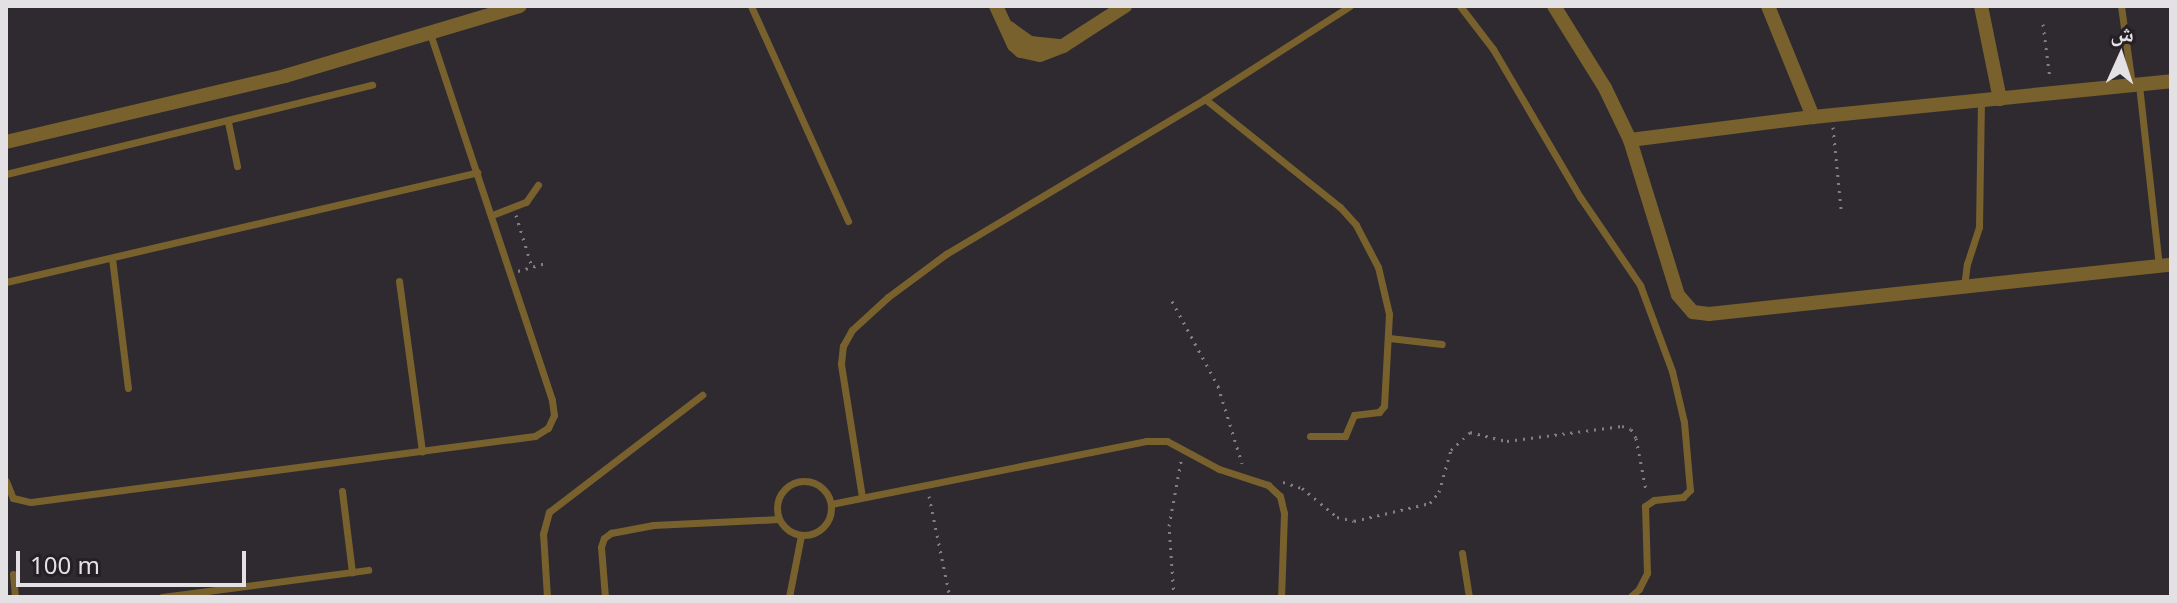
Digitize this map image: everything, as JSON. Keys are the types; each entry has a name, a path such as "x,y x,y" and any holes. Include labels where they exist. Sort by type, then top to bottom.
{"street":[{"path":"6,142 230,91 520,6"},
{"path":"996,6 1014,45 1030,54 1050,53 1125,6"},
{"path":"1554,6 1605,88 1630,140 1678,295 1693,312 1709,314 2165,266"},
{"path":"1768,6 1813,117"},
{"path":"1981,6 2000,99"},
{"path":"1630,140 1813,117 2171,81"}],"lane":[{"path":"751,6 848,221"},
{"path":"862,497 841,364 843,346 852,330 888,297 946,254 1205,99 1350,6"},
{"path":"1460,6 1500,60 1580,197 1632,271 1653,314 1678,396 1690,486 1683,497 1649,502 1643,511 1647,573 1639,589 1630,597"},
{"path":"2121,6 2165,266"},
{"path":"6,481 13,498 25,502 535,436 552,422 554,408 430,34"},
{"path":"6,174 372,85"},
{"path":"1205,99 1323,191 1356,225 1374,256 1385,290 1389,338 1382,410 1354,415 1345,436 1310,436"},
{"path":"1964,287 1967,264 1979,227 1981,101"},
{"path":"228,122 237,166"},
{"path":"6,282 477,172"},
{"path":"492,215 526,202 538,185"},
{"path":"112,258 128,388"},
{"path":"399,281 422,451"},
{"path":"1389,338 1442,344"},
{"path":"547,597 543,534 549,512 702,395"},
{"path":"831,504 1146,441 1167,441 1245,479 1268,485 1280,496 1284,513 1281,597"},
{"path":"799,481 816,484 831,504 826,525 814,533 801,535 789,530 779,519 779,496 783,489 799,481"},
{"path":"342,491 352,572"},
{"path":"605,597 602,542 611,533 653,525 779,519"},
{"path":"789,597 801,535"},
{"path":"1462,553 1469,597"},
{"path":"162,597 368,570"},
{"path":"13,574 15,597"}],"path":[{"path":"2043,24 2052,94"},
{"path":"1831,116 1841,209"},
{"path":"514,208 532,267"},
{"path":"511,273 546,263"},
{"path":"1172,301 1218,386 1245,479"},
{"path":"1268,485 1297,485 1337,517 1354,521 1430,503 1439,492 1451,450 1470,432 1507,441 1622,426 1631,429 1636,438 1649,502"},
{"path":"1174,597 1169,526 1174,487 1185,449"},
{"path":"927,484 950,597"}]}
